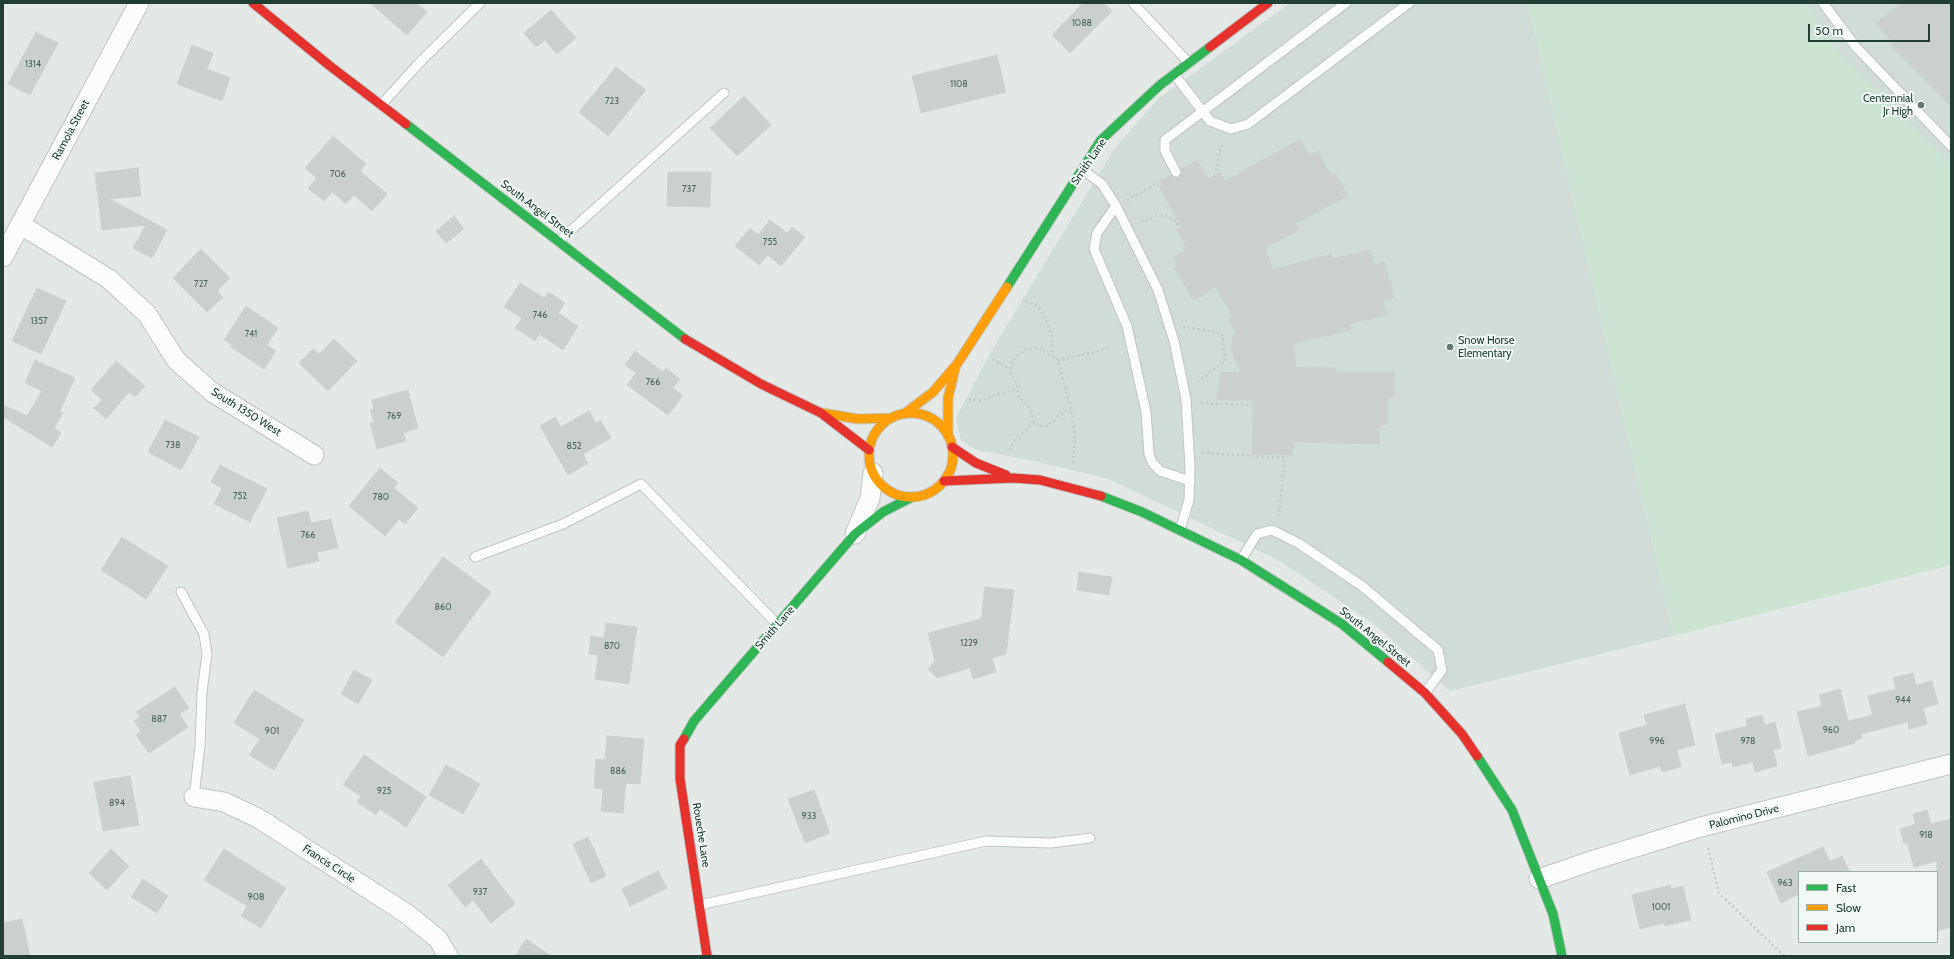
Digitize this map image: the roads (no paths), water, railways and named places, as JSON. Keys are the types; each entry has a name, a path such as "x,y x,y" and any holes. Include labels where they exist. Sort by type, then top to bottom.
{"street":[{"name":"Ramola Street","path":"3,257 139,3"},
{"name":"South Angel Street","path":"253,3 381,105 682,337 761,384 821,413 869,450"},
{"name":"Smith Lane","path":"904,414 933,392 957,364 1101,140 1160,85 1268,3"},
{"name":"South 1350 West","path":"21,225 109,279 147,314 176,360 212,392 314,455"},
{"name":"Smith Lane","path":"948,436 948,398 957,364"},
{"name":"South Angel Street","path":"821,413 858,419 891,418"},
{"path":"904,414 918,414 931,419 941,426 948,436 952,447 951,465 944,481 935,490 924,495 912,497 900,496 889,491 880,483 873,473 869,462 869,450 872,438 880,427 891,418 904,414"},
{"name":"South Angel Street","path":"952,447 976,463 1013,478"},
{"name":"Smith Lane","path":"855,534 870,498 873,473"},
{"name":"South Angel Street","path":"944,481 1013,478 1040,480 1093,493 1142,512 1241,560 1342,624 1425,693 1462,734 1512,810 1553,914 1562,956"},
{"name":"Smith Lane","path":"694,721 855,534 883,512 912,497"},
{"name":"Roueche Lane","path":"694,721 680,745 680,779 707,956"},
{"name":"Palomino Drive","path":"1539,879 1594,860 1701,827 1951,764"},
{"name":"Francis Circle","path":"194,797 224,802 258,818 407,914 438,939 448,956"}],"lane":[{"path":"381,105 421,61 480,3"},
{"path":"1133,3 1189,63"},
{"path":"1176,172 1165,151 1165,140 1346,3"},
{"path":"1174,74 1210,121 1231,129 1248,124 1409,3"},
{"path":"1823,3 1856,47 1951,146"},
{"path":"559,241 724,93"},
{"path":"1083,170 1102,184 1116,206 1158,290 1174,341 1186,399 1190,481 1189,500 1180,530"},
{"path":"1116,206 1097,233 1094,249 1127,326 1146,412 1149,454 1152,462 1160,471 1190,481"},
{"path":"475,556 563,524 641,484 777,624"},
{"path":"1241,560 1257,534 1272,530 1298,543 1362,586 1438,650 1442,670 1425,693"},
{"path":"181,592 204,634 207,654 202,692 200,746 194,797"},
{"path":"700,905 986,841 1051,843 1090,838"}],"place":[{"name":"Centennial Jr High","path":"1921,105"},
{"name":"Snow Horse Elementary","path":"1450,347"}]}
